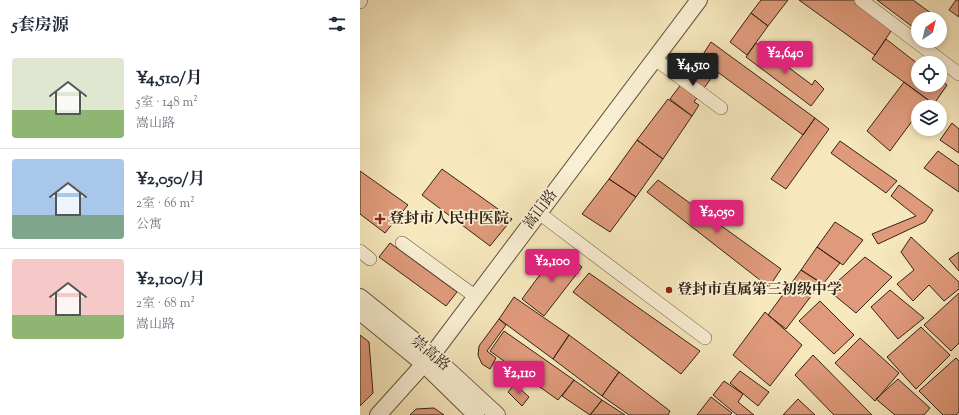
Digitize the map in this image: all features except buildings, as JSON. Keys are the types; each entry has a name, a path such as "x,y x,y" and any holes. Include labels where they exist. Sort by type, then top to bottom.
{"street":[{"name":"嵩山路","path":"378,415 428,360 699,0"},
{"path":"861,0 959,74"},
{"path":"655,59 721,108"},
{"path":"538,213 705,338"},
{"path":"402,243 476,296"},
{"name":"崇高路","path":"360,297 428,360 476,415"},
{"name":"崇高路","path":"360,312 428,360 497,415"}],"place":[{"name":"登封市人民中医院","path":"380,219"},
{"name":"登封市直属第三初级中学","path":"669,290"}]}
